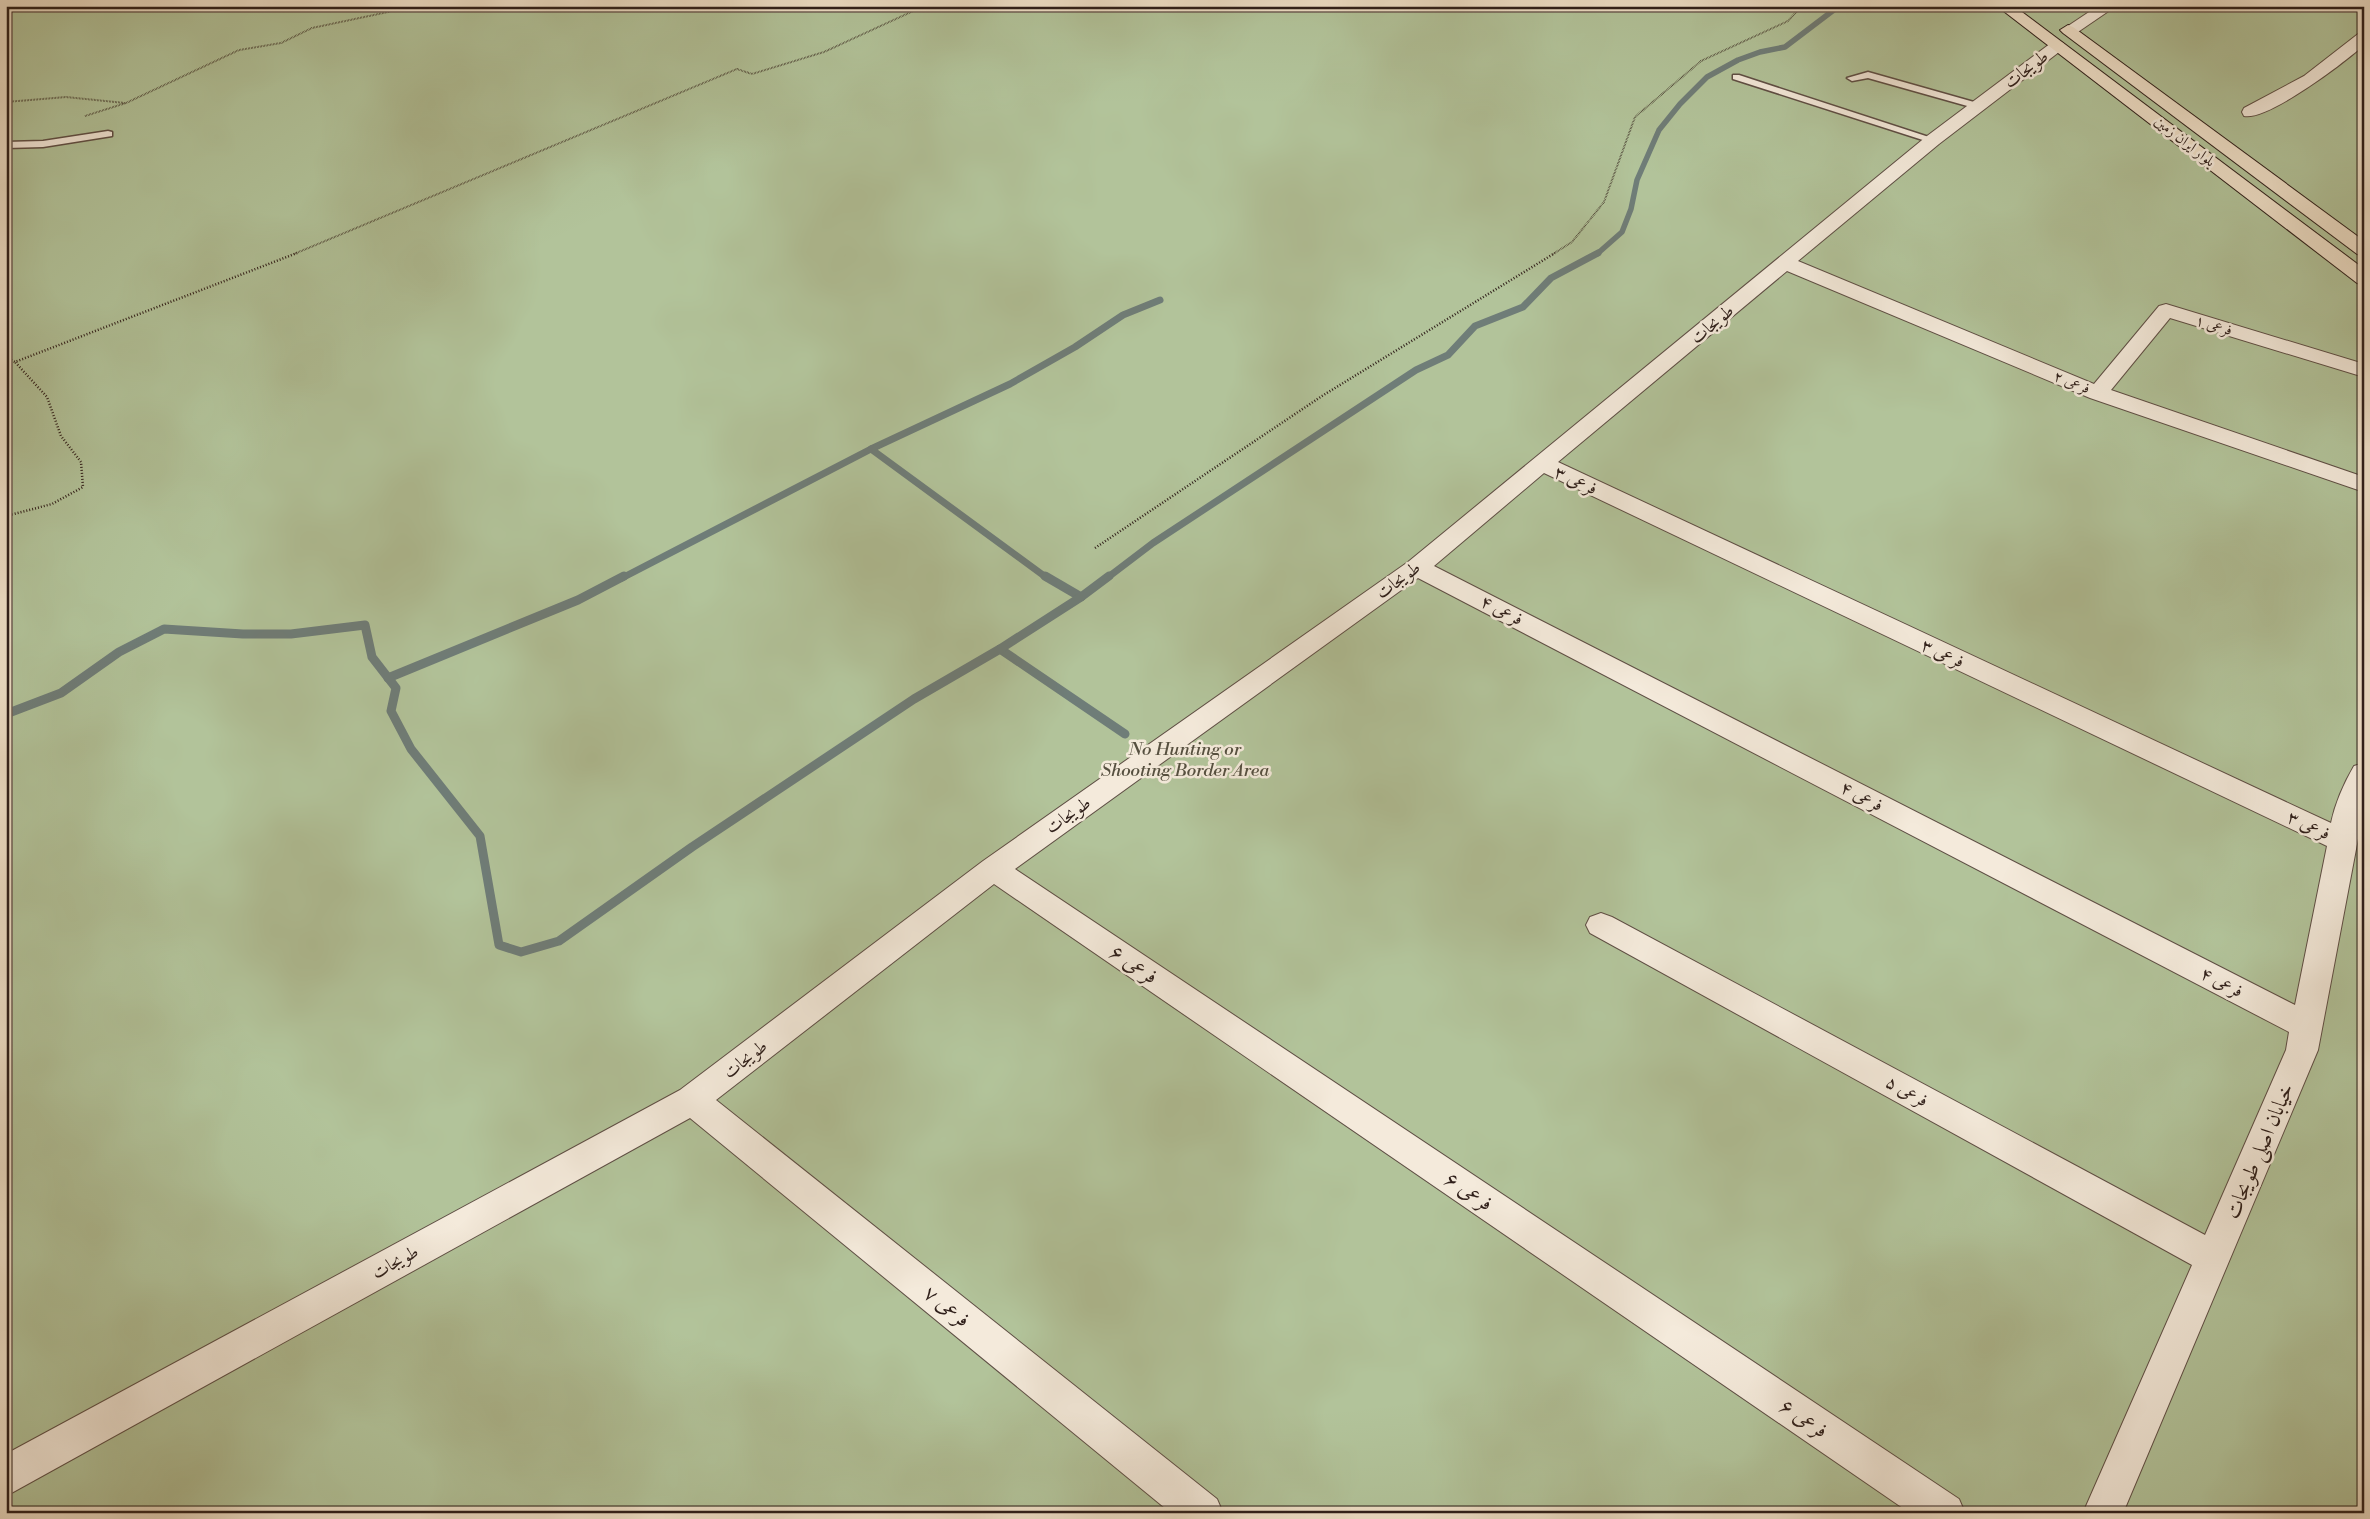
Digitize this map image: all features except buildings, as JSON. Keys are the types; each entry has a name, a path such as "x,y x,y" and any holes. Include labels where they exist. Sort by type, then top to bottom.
{"main road":[{"name":"بلوار ایران زمین","path":"2004,6 2061,33 2364,250"},
{"name":"بلوار ایران زمین","path":"2061,33 2364,279"}],"street":[{"name":"طویجات","path":"6,1476 692,1100 993,869 1417,567 1933,140 1978,106 2061,33 2109,6"},
{"path":"2250,112 2290,92 2336,63 2364,37"},
{"name":"فرعی ۲","path":"1785,263 2098,393 2364,485"},
{"name":"فرعی ۱","path":"2098,393 2166,310 2364,371"},
{"name":"فرعی ۳","path":"1543,464 2343,841"},
{"name":"فرعی ۴","path":"1417,567 2306,1026"},
{"name":"خیابان اصلی طویجات","path":"2102,1513 2302,1050 2348,811 2364,773"},
{"name":"فرعی ۶","path":"993,869 1945,1513"},
{"name":"فرعی ۵","path":"1601,925 2213,1258"},
{"name":"فرعی ۷","path":"692,1100 1203,1513"}],"lane":[{"path":"1852,78 1868,75 1978,106"},
{"path":"1736,77 1933,140"},
{"path":"6,145 43,144 108,134"}],"path":[{"path":"80,118 126,103 239,50 280,43 312,28 347,19 388,12 406,6"},
{"path":"15,362 294,254 737,69 752,74 824,52 924,6"},
{"path":"1095,548 1322,396 1483,299 1572,242 1604,202 1635,117 1701,60 1788,20 1802,6"},
{"path":"6,102 43,97 108,100 126,103"},
{"path":"6,357 15,362 47,397 61,436 81,462 83,487 52,504 6,516"}],"green space":[{"name":"No Hunting or Shooting Border Area","path":"6,6 2364,6 2364,1513 6,1513"}],"waterway":[{"path":"1597,254 1622,232 1631,209 1637,180 1659,130 1680,104 1707,77 1738,60 1760,52 1785,47 1839,6"},
{"path":"1107,578 1153,543 1416,370 1448,355 1475,326 1523,307 1551,278 1598,253"},
{"path":"871,449 1010,384 1075,347 1123,315 1160,300"},
{"path":"622,578 871,449"},
{"path":"871,449 1047,578"},
{"path":"388,678 578,600 624,576"},
{"path":"1045,576 1081,597"},
{"path":"1081,597 1109,576"},
{"path":"1000,649 1081,597"},
{"path":"6,714 61,693 119,652 164,629 243,634 291,634 365,625 372,657 388,678"},
{"path":"388,678 396,688 391,711 411,749 480,836 499,945 521,952 559,941 692,847 914,699 1000,649"},
{"path":"1000,649 1125,734"}]}
